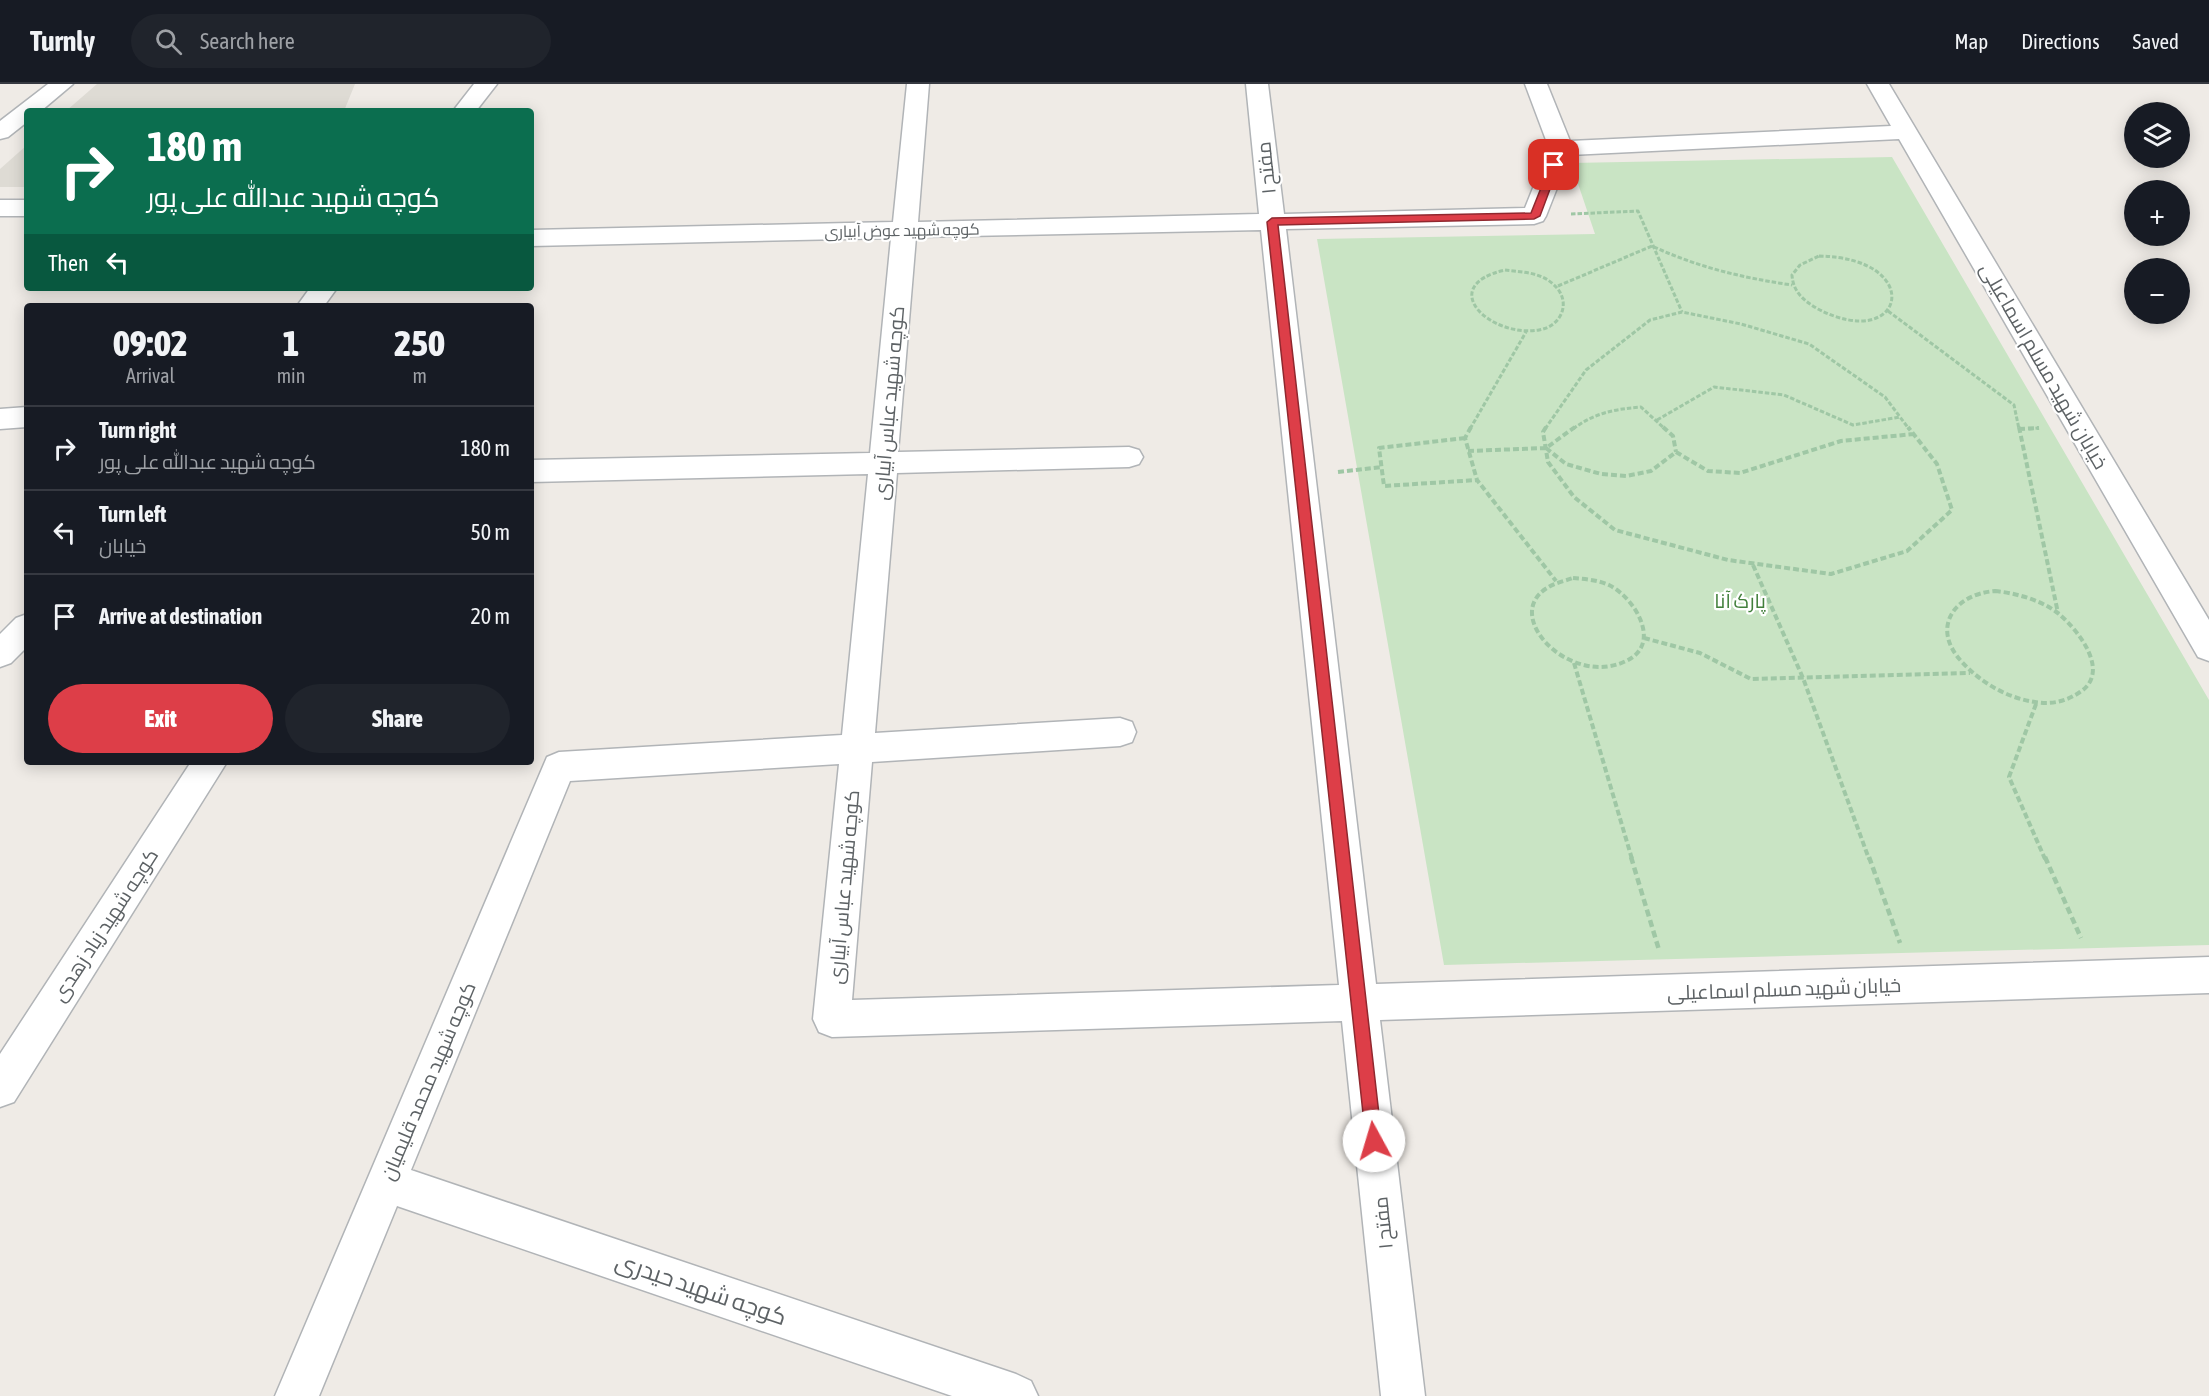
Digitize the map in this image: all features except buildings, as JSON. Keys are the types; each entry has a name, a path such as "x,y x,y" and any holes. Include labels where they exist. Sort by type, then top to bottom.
{"street":[{"path":"30,108 62,84"},
{"path":"466,108 486,84"},
{"name":"کوچه شهید عباس آبیاری","path":"918,84 832,1019 1359,1002"},
{"name":"مفتح ۱","path":"1257,84 1403,1396"},
{"path":"1534,216 1561,148 1536,84"},
{"name":"خیابان شهید مسلم اسماعیلی","path":"1878,84 2209,648"},
{"path":"1,130 24,113"},
{"path":"1561,148 1907,132"},
{"path":"0,208 24,208"},
{"name":"کوچه شهید عوض آبیاری","path":"534,238 1534,216"},
{"path":"312,303 322,291"},
{"path":"0,419 24,417"},
{"path":"534,471 1129,457"},
{"path":"0,654 24,630"},
{"path":"857,748 1120,732"},
{"name":"کوچه شهید محمد قلیمیان","path":"297,1396 559,767 857,748"},
{"name":"کوچه شهید زیاد زهدی","path":"0,1088 208,765"},
{"name":"خیابان شهید مسلم اسماعیلی","path":"1359,1002 2209,975"},
{"name":"کوچه شهید حیدری","path":"386,1182 1016,1396"}],"path":[{"path":"1534,216 1638,211 1682,312"},
{"path":"1558,286 1652,246 1686,263 1734,277 1792,285"},
{"path":"1819,256 1850,259 1865,265 1888,282 1893,293 1893,302 1888,311 1876,318 1861,321 1844,320 1826,315 1798,296 1792,285 1792,274 1796,266 1819,256"},
{"path":"1505,270 1534,273 1558,286 1564,296 1566,307 1563,317 1548,327 1526,332 1494,324 1474,305 1472,295 1474,286 1481,278 1505,270"},
{"path":"1888,311 2014,405 2058,613"},
{"path":"1682,312 1741,324 1809,344 1885,397 1900,417 1937,464 1952,510 1907,551 1831,574 1728,561 1615,530 1574,497 1548,462 1543,432 1586,370 1650,320 1682,312"},
{"path":"1526,332 1465,438 1477,480 1556,581"},
{"path":"1657,420 1714,387 1784,395 1852,425 1900,417"},
{"path":"1468,451 1545,448 1572,427 1612,409 1641,407 1673,436 1676,452 1708,471 1740,473 1841,441 1914,434"},
{"path":"1465,438 1379,448 1384,486 1477,480"},
{"path":"1545,448 1566,464 1601,474 1626,476 1651,471 1676,452"},
{"path":"1752,564 1803,678 1915,984"},
{"path":"1573,578 1592,579 1609,585 1625,596 1637,609 1643,623 1644,638 1638,651 1627,661 1602,667 1574,663 1556,654 1533,628 1531,614 1534,600 1543,589 1556,581 1573,578"},
{"path":"1986,592 2010,593 2035,600 2058,613 2078,630 2090,650 2095,669 2090,686 2076,698 2058,704 2036,704 2013,698 1990,687 1971,673 1956,656 1948,639 1947,622 1953,609 1967,597 1986,592"},
{"path":"1644,638 1700,653 1751,679 1971,673"},
{"path":"1574,663 1672,992"},
{"path":"2036,704 2009,777 2100,978"}],"shaded area":[{"path":"97,84 355,84 345,108 69,108"},
{"path":"24,148 24,187 0,187 0,169"}],"green space":[{"name":"پارک آنا","path":"1892,157 2209,700 2209,945 1444,965 1317,239 1595,234 1571,163"}],"route":[{"path":"1374,1141 1272,222 1534,216 1554,165"}]}
